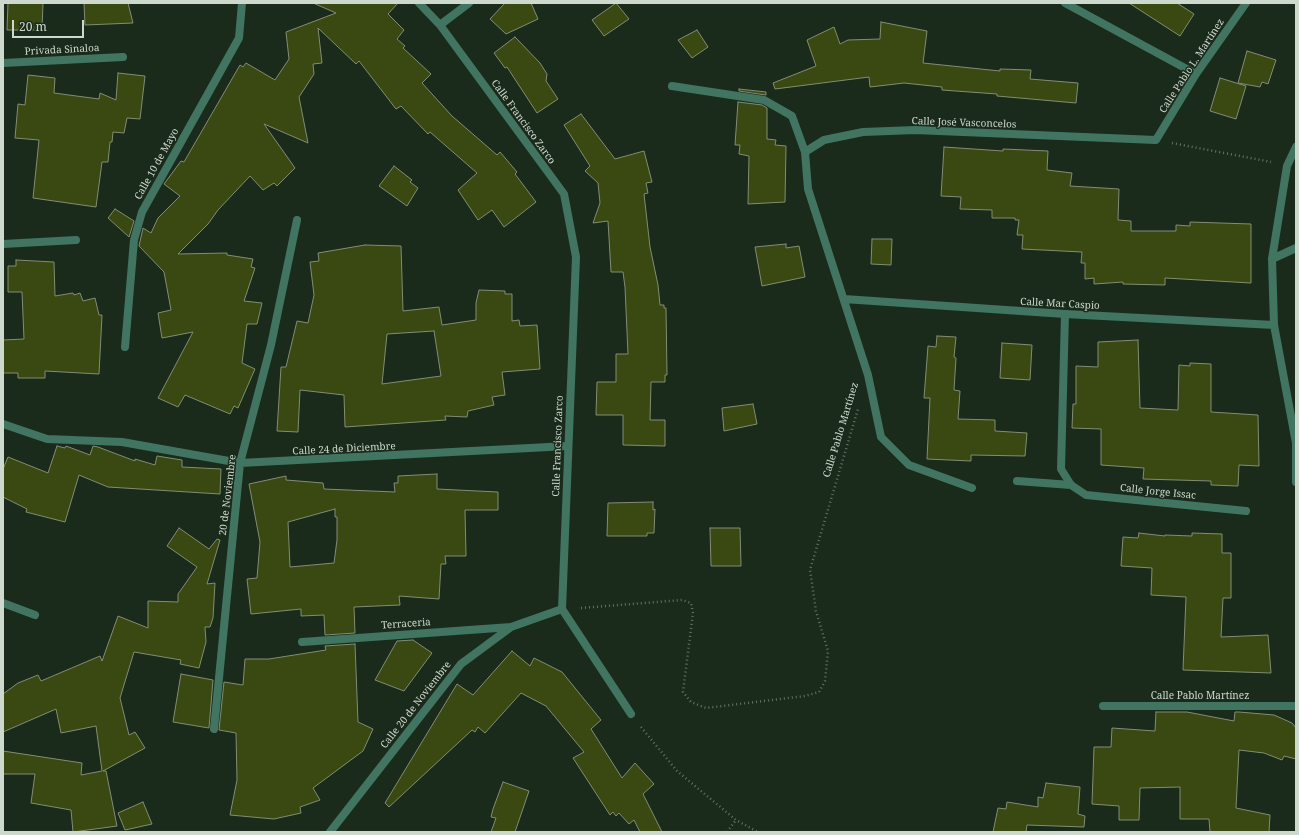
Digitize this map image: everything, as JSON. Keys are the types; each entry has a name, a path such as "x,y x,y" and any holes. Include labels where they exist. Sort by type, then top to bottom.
{"street":[{"name":"Calle 10 de Mayo","path":"125,347 134,240 142,212 239,38 242,3"},
{"name":"Calle Francisco Zarco","path":"419,3 440,25 564,194 576,257 562,609"},
{"path":"440,25 470,3"},
{"path":"1065,3 1196,74"},
{"name":"Calle Pablo L. Martínez","path":"1156,140 1196,74 1246,3"},
{"name":"Privada Sinaloa","path":"3,63 123,57"},
{"path":"672,86 764,100 792,116 805,152"},
{"name":"Calle José Vasconcelos","path":"805,152 824,140 870,132 915,130 1156,140"},
{"path":"1296,147 1287,166 1272,259 1274,325 1296,442 1296,482"},
{"name":"Calle Pablo Martínez","path":"805,152 808,189 868,375 881,437 909,465 972,488"},
{"name":"20 de Noviembre","path":"214,729 240,463 271,345 297,220"},
{"path":"3,244 76,240"},
{"path":"1272,259 1296,248"},
{"name":"Calle Mar Caspio","path":"844,299 1065,314 1274,325"},
{"path":"1065,314 1061,469 1070,485"},
{"name":"Calle 24 de Diciembre","path":"3,424 47,440 122,442 240,463 568,446"},
{"name":"Calle Jorge Issac","path":"1017,481 1070,485 1086,495 1246,511"},
{"path":"3,603 35,615"},
{"path":"562,609 630,714"},
{"name":"Calle 20 de Noviembre","path":"330,832 461,664 511,627 562,609"},
{"name":"Terraceria","path":"302,642 511,627"},
{"name":"Calle Pablo Martínez","path":"1103,706 1296,706"}],"path":[{"path":"1156,140 1287,166"},
{"name":"Calle Pablo Martínez","path":"562,609 682,600 691,603 693,613 683,692 691,702 706,708 805,696 819,692 825,681 828,650 816,611 810,570 859,405"},
{"path":"630,714 676,771 736,820 758,832"},
{"path":"728,832 736,820"}],"building":[{"path":"8,3 43,3 42,30 7,30"},
{"path":"84,3 128,3 133,23 85,25"},
{"path":"313,3 398,3 388,14 404,30 397,39 405,46 403,48 431,74 422,83 452,116 497,155 500,152 517,172 515,174 536,202 504,227 492,210 478,220 458,190 477,173 430,132 428,134 401,106 396,109 359,61 356,64 318,28 322,63 313,64 314,74 299,97 308,143 264,124 295,168 277,186 274,183 263,190 250,176 218,210 208,224 178,254 227,253 227,255 253,259 251,267 255,268 244,301 262,303 257,324 247,324 242,363 255,369 238,408 234,406 230,414 185,395 178,407 158,398 193,332 162,338 158,313 171,310 164,272 139,246 143,228 151,233 158,218 180,196 164,184 181,161 184,162 240,65 243,67 246,63 275,80 289,59 286,32 336,13"},
{"path":"505,3 531,3 538,19 506,34 490,19"},
{"path":"616,3 629,19 604,36 592,20"},
{"path":"1129,3 1177,3 1194,14 1180,36"},
{"path":"881,22 927,31 923,63 1000,71 1000,69 1031,70 1030,79 1078,83 1076,103 997,96 997,94 942,90 942,87 904,83 870,87 869,77 775,89 773,83 816,66 807,40 834,27 840,44 848,40 880,39"},
{"path":"697,30 708,47 692,58 678,40"},
{"path":"515,37 540,63 547,74 546,81 558,99 537,113 507,67 505,68 494,53"},
{"path":"1247,51 1276,60 1268,84 1262,82 1260,87 1238,83"},
{"path":"118,73 145,76 140,119 127,118 124,133 113,132 112,142 110,142 108,162 102,162 96,207 33,198 39,140 15,138 18,104 25,105 28,75 55,78 54,93 99,99 100,93 116,100"},
{"path":"1220,78 1246,86 1236,119 1210,111"},
{"path":"739,89 766,92 766,95 739,91"},
{"path":"738,102 762,105 767,108 767,139 776,140 775,145 786,146 785,202 748,204 749,156 739,154 740,145 735,145"},
{"path":"581,114 615,159 644,151 652,182 646,183 648,193 644,194 650,247 658,285 660,305 664,305 664,308 666,308 667,375 665,375 665,382 651,382 650,420 665,420 665,446 623,445 623,415 596,415 597,382 616,382 616,354 628,354 625,287 623,272 611,272 608,221 593,223 600,203 598,183 585,171 590,166 564,125"},
{"path":"944,147 1003,151 1003,149 1048,151 1047,170 1072,173 1070,186 1119,189 1118,220 1131,221 1131,231 1176,231 1176,225 1190,226 1190,222 1251,224 1251,283 1165,278 1165,285 1123,284 1123,282 1094,284 1094,278 1085,279 1085,263 1081,263 1082,252 1022,249 1023,235 1017,235 1019,220 1015,220 1015,218 992,218 992,210 960,209 961,197 941,196"},
{"path":"394,166 412,180 410,182 418,188 407,206 379,186"},
{"path":"115,209 134,221 129,237 108,218"},
{"path":"872,239 892,239 891,265 871,264"},
{"path":"786,244 786,248 799,246 805,277 762,286 755,247"},
{"path":"365,245 401,246 403,311 439,307 442,325 476,320 476,303 479,290 505,291 505,294 512,294 512,321 519,320 520,326 537,325 540,369 502,372 505,395 492,397 494,405 468,411 467,417 445,416 446,420 345,427 344,395 300,390 298,432 277,431 281,367 286,367 297,321 308,323 314,295 310,262 319,261 318,253","holes":["434,331 441,376 382,384 387,334"]},
{"path":"16,260 54,262 55,296 73,293 74,295 80,293 83,301 95,298 99,315 102,315 99,374 45,371 45,378 18,378 18,373 3,373 3,340 24,339 22,292 8,292 8,266 16,266"},
{"path":"937,336 956,337 954,357 956,358 954,390 960,391 958,419 995,420 995,431 1027,433 1025,456 971,455 971,461 927,459 930,398 924,398 928,346 936,347"},
{"path":"1138,340 1140,408 1178,410 1179,365 1190,366 1190,363 1211,364 1211,412 1258,415 1259,466 1239,465 1238,486 1211,485 1211,481 1143,479 1144,468 1101,465 1101,429 1072,428 1073,404 1076,404 1076,366 1098,367 1098,342"},
{"path":"1002,343 1032,345 1030,380 1000,378"},
{"path":"753,404 757,424 724,431 722,408"},
{"path":"57,446 65,448 66,446 90,455 93,446 135,461 135,459 155,465 157,456 182,460 182,467 221,469 220,494 108,487 79,475 65,522 26,512 27,509 3,497 3,469 8,457 48,473"},
{"path":"437,474 437,489 498,492 498,510 465,510 466,556 445,556 446,564 441,564 439,599 399,596 400,605 354,607 355,633 325,635 324,615 301,616 301,609 251,614 247,579 257,578 260,542 249,484 286,476 286,480 323,483 324,489 395,492 394,483 398,483 398,476","holes":["335,509 335,517 337,517 337,540 334,563 290,567 288,522"]},
{"path":"653,502 653,510 655,509 654,533 647,533 647,536 607,536 608,503"},
{"path":"179,528 209,549 217,539 220,540 207,584 215,583 213,618 210,627 205,627 206,642 199,668 180,664 181,660 134,652 120,698 129,735 135,732 145,748 103,771 106,771 117,826 73,832 71,810 31,803 35,774 3,774 3,751 82,763 81,775 102,771 96,726 61,733 56,709 3,732 3,694 18,683 38,675 41,681 100,656 102,661 118,616 148,628 148,601 178,602 178,594 197,567 167,546"},
{"path":"710,528 740,528 741,566 711,566"},
{"path":"1139,533 1165,536 1192,536 1192,533 1222,534 1222,553 1231,553 1231,598 1223,598 1221,637 1268,635 1271,673 1183,670 1186,597 1151,595 1152,568 1121,566 1123,537 1138,538"},
{"path":"413,640 432,653 404,691 375,680 397,641"},
{"path":"355,644 358,722 373,729 363,751 313,788 320,800 300,807 301,813 274,819 230,815 237,780 236,733 219,730 224,682 243,685 245,659 269,659 326,650 325,646"},
{"path":"512,651 530,666 534,658 562,672 601,720 591,729 622,778 635,763 654,784 643,794 662,832 640,832 634,820 629,824 619,813 616,816 613,812 610,815 573,758 584,752 546,706 521,693 485,733 478,727 475,732 472,730 389,807 385,803 457,684 473,695"},
{"path":"181,674 213,680 209,728 173,722"},
{"path":"1156,712 1187,712 1234,721 1235,712 1239,712 1274,715 1292,723 1296,728 1296,759 1284,756 1282,760 1264,753 1239,750 1236,808 1270,815 1269,832 1210,832 1209,819 1180,819 1180,787 1140,788 1139,820 1119,820 1119,806 1092,804 1094,747 1111,747 1112,728 1155,731"},
{"path":"503,782 529,791 515,832 491,832 496,818 491,817"},
{"path":"1046,783 1080,787 1078,814 1085,816 1084,827 1027,825 1026,832 993,832 998,808 1006,809 1007,802 1038,807 1038,797 1043,798"},
{"path":"143,802 152,824 125,830 118,813"}]}
